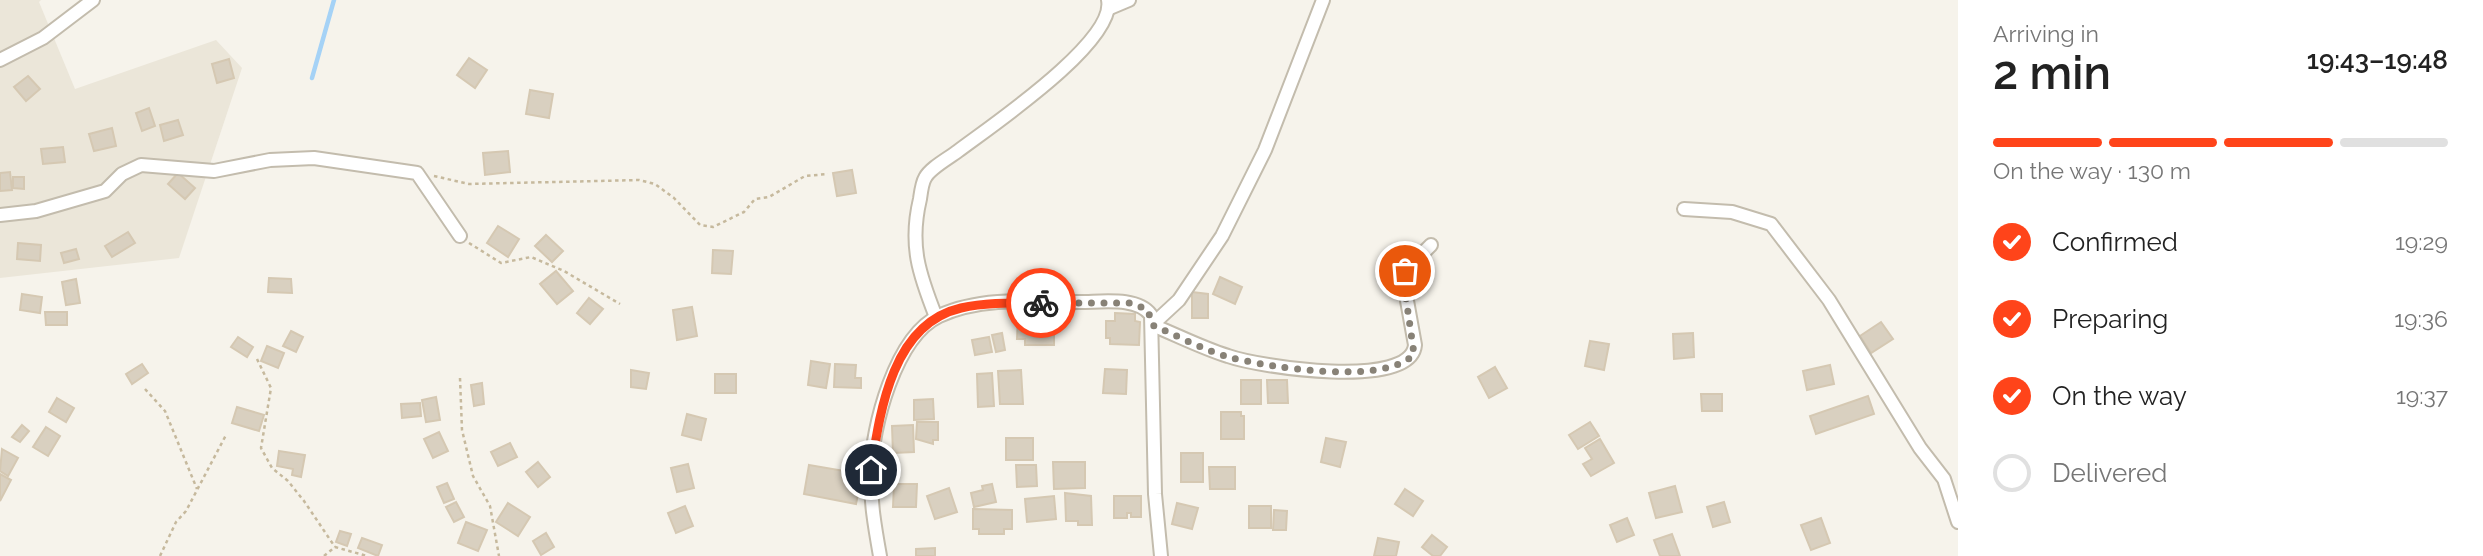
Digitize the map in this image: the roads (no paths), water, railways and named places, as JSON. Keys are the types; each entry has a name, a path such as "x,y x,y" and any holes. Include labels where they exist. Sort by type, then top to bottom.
{"street":[{"path":"0,60 43,37 93,0"},
{"path":"936,317 917,270 913,225 925,176 1034,94 1085,48 1100,32 1109,4 1129,0"},
{"path":"1152,325 1179,300 1222,236 1265,150 1323,0"},
{"path":"0,215 36,211 105,191 122,174 141,165 214,170 270,160 314,158 417,173 460,236"},
{"path":"1684,209 1732,212 1771,224 1829,300 1920,448 1944,479 1958,522"},
{"path":"1152,325 1230,357 1289,368 1344,373 1372,371 1408,361 1414,354 1415,345 1404,284 1405,271 1431,245"},
{"path":"880,556 873,513 871,470 880,413 905,350 919,328 936,317 959,308 985,304 1132,303 1148,310 1152,325 1155,494 1161,556"}],"waterway":[{"path":"312,78 334,0"}]}
